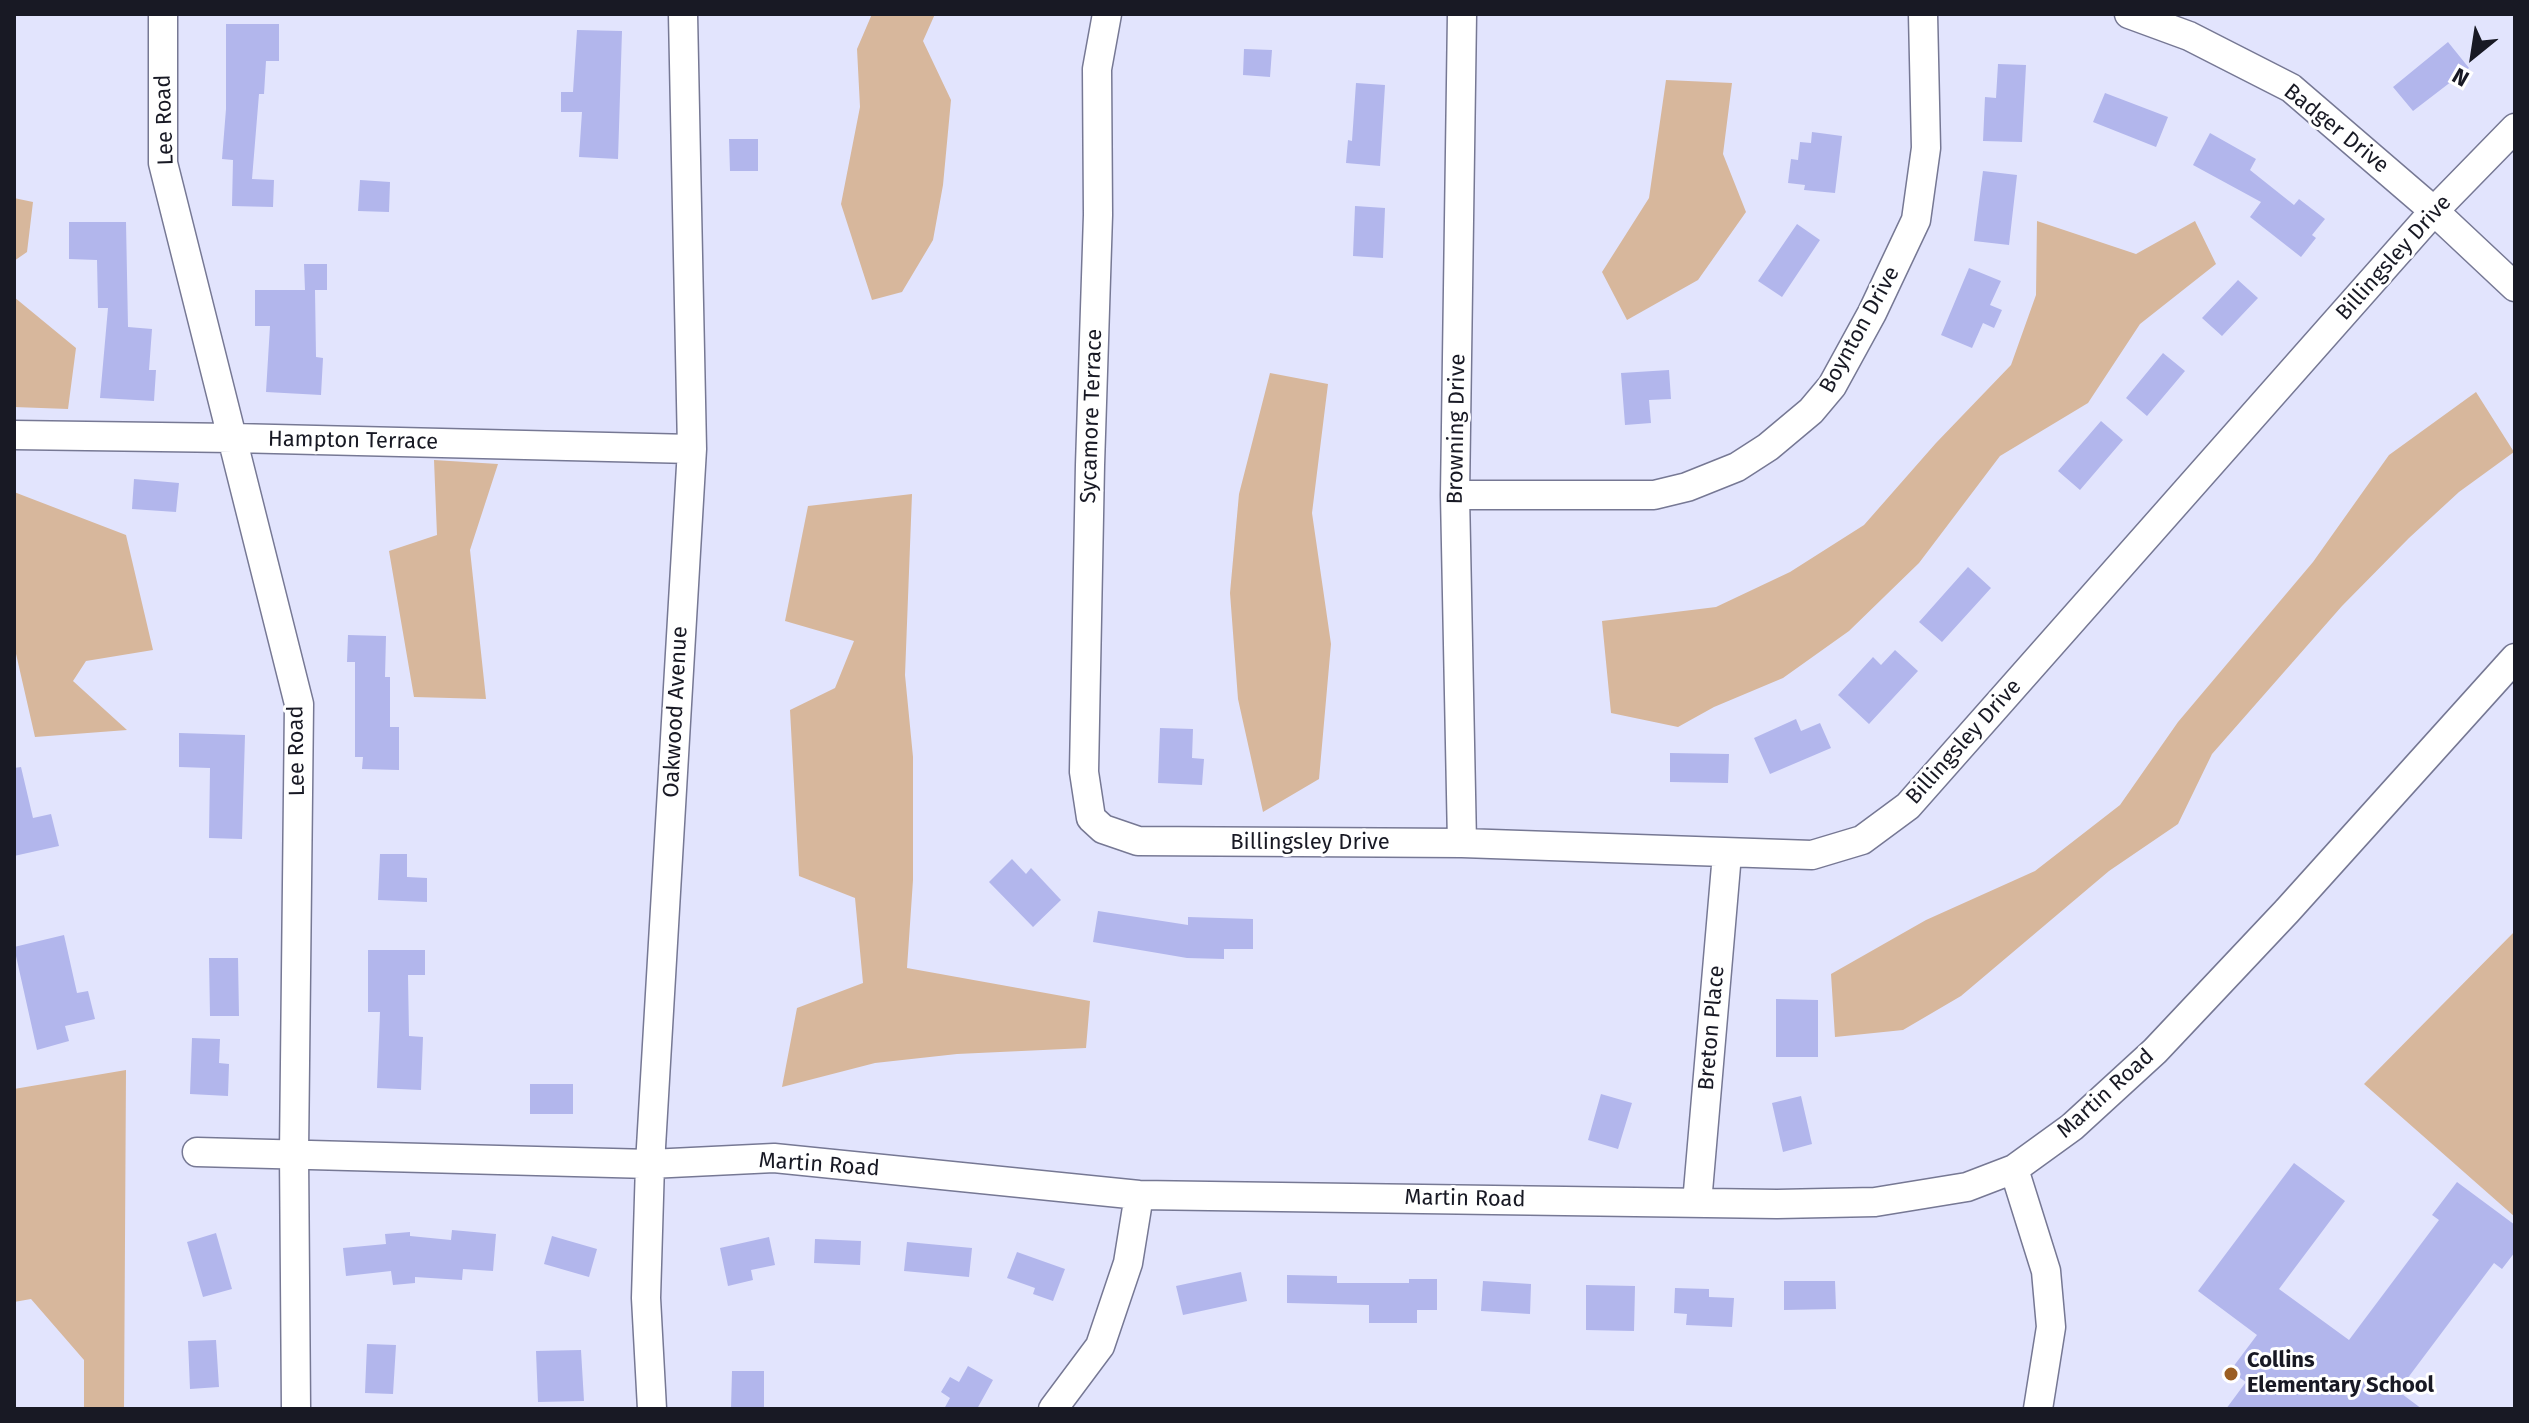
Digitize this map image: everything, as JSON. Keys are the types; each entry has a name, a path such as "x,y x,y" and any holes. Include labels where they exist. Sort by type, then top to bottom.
{"street":[{"name":"Lee Road","path":"163,14 163,163 299,704 294,1153 296,1409"},
{"name":"Oakwood Avenue","path":"652,1409 646,1298 650,1164 692,449 683,14"},
{"name":"Sycamore Terrace","path":"1091,818 1084,772 1098,215 1097,69 1107,14"},
{"name":"Browning Drive","path":"1462,14 1455,495 1462,843"},
{"name":"Boynton Drive","path":"1455,495 1654,495 1687,487 1737,467 1768,447 1811,411 1832,386 1872,313 1916,220 1926,148 1923,14"},
{"name":"Badger Drive","path":"2129,14 2189,36 2291,88 2434,211 2515,287"},
{"name":"Billingsley Drive","path":"1091,818 1103,829 1138,841 1462,843 1812,855 1862,840 1908,806 2434,211 2515,128"},
{"name":"Hampton Terrace","path":"14,435 692,449"},
{"name":"Martin Road","path":"197,1152 650,1164 774,1158 1139,1195 1777,1204 1875,1202 1967,1187 2014,1169 2072,1127 2155,1051 2287,911 2515,658"},
{"name":"Breton Place","path":"1697,1203 1727,854"},
{"path":"2014,1169 2046,1271 2051,1327 2038,1409"},
{"path":"1053,1409 1100,1346 1128,1263 1139,1195"}],"shaded area":[{"path":"872,14 935,14 923,41 951,100 943,185 933,240 902,292 872,300 841,204 860,107 857,49"},
{"path":"1666,80 1732,83 1723,154 1746,212 1698,280 1627,320 1602,272 1649,198"},
{"path":"14,198 33,202 27,252 14,261"},
{"path":"2037,221 2136,254 2195,221 2216,264 2140,324 2088,403 2000,456 1919,563 1849,631 1783,678 1714,707 1678,727 1611,713 1602,621 1716,607 1790,572 1864,525 1936,443 2011,365 2036,295"},
{"path":"14,297 76,348 68,409 14,407"},
{"path":"1270,373 1328,384 1312,513 1331,644 1319,779 1263,812 1238,699 1230,593 1239,494"},
{"path":"2476,392 2514,452 2459,492 2342,606 2212,754 2178,824 2109,871 1961,996 1903,1030 1835,1037 1831,974 1926,920 2035,871 2120,805 2178,722 2313,562 2389,455"},
{"path":"434,460 498,464 470,550 486,699 414,697 389,551 437,535"},
{"path":"14,492 126,535 153,650 86,661 73,681 127,730 35,737 14,645"},
{"path":"912,494 905,675 913,757 913,880 907,968 1090,1001 1086,1048 957,1054 875,1063 782,1087 797,1008 863,983 855,898 799,876 790,710 835,688 854,641 785,621 808,506"},
{"path":"2515,931 2515,1217 2364,1084"},
{"path":"126,1070 124,1409 84,1409 84,1360 31,1299 14,1302 14,1089"}],"building":[{"path":"226,24 279,24 279,61 266,61 264,94 259,94 252,179 274,180 273,207 232,206 233,160 222,159 226,109"},
{"path":"577,30 622,31 618,159 579,157 582,112 561,112 561,92 573,92"},
{"path":"2448,42 2469,68 2413,111 2393,87"},
{"path":"1244,49 1272,50 1270,77 1243,75"},
{"path":"1998,64 2026,65 2022,142 1983,141 1985,97 1996,98"},
{"path":"1356,83 1385,85 1380,166 1346,163 1348,140 1352,141"},
{"path":"2105,93 2168,117 2156,147 2093,122"},
{"path":"1812,132 1842,136 1835,193 1804,190 1805,185 1788,183 1791,159 1798,160 1800,142 1811,143"},
{"path":"2210,133 2256,159 2250,170 2294,205 2299,199 2325,219 2312,235 2316,238 2301,257 2250,217 2261,202 2193,165"},
{"path":"729,139 758,139 758,171 730,171"},
{"path":"1983,171 2017,175 2009,245 1974,241"},
{"path":"360,180 390,182 389,212 358,211"},
{"path":"1355,206 1385,208 1383,258 1353,256"},
{"path":"69,222 126,222 128,327 152,329 149,370 156,370 154,401 100,398 108,308 98,308 97,260 69,259"},
{"path":"1797,224 1820,240 1782,297 1758,281"},
{"path":"304,264 327,264 327,290 315,290 316,357 323,358 321,395 266,392 270,326 255,326 255,290 305,290"},
{"path":"1969,268 2001,281 1990,305 2002,310 1994,328 1983,323 1972,348 1941,335"},
{"path":"2238,280 2258,298 2222,336 2202,318"},
{"path":"2163,353 2185,371 2147,416 2126,398"},
{"path":"1669,370 1671,399 1649,400 1651,423 1625,425 1621,373"},
{"path":"2101,421 2123,440 2080,490 2058,471"},
{"path":"134,479 179,483 176,512 132,509"},
{"path":"1968,567 1991,588 1942,642 1919,622"},
{"path":"348,635 386,636 385,677 390,677 390,727 399,727 399,770 362,769 363,757 355,757 355,662 347,662"},
{"path":"1895,650 1918,671 1869,724 1838,695 1873,657 1881,665"},
{"path":"1796,719 1801,731 1820,723 1831,748 1770,774 1754,738"},
{"path":"1160,728 1193,729 1192,758 1204,759 1202,785 1158,783"},
{"path":"179,733 245,735 242,839 209,838 210,768 179,767"},
{"path":"1670,753 1729,754 1728,783 1670,782"},
{"path":"21,767 33,818 51,814 59,846 14,856 14,768"},
{"path":"380,854 407,854 407,877 427,878 427,902 378,900"},
{"path":"1012,859 1026,874 1031,868 1061,900 1033,927 989,882"},
{"path":"1098,911 1188,925 1188,917 1253,919 1253,949 1224,949 1224,959 1187,958 1093,942"},
{"path":"64,935 77,993 88,991 95,1019 65,1026 69,1041 37,1050 14,947"},
{"path":"368,950 425,950 425,975 408,975 409,1036 423,1037 421,1090 377,1088 380,1012 368,1012"},
{"path":"209,958 238,958 239,1016 210,1016"},
{"path":"1776,999 1818,1000 1818,1057 1776,1057"},
{"path":"192,1038 220,1039 219,1063 229,1064 228,1096 190,1094"},
{"path":"530,1084 573,1084 573,1114 530,1114"},
{"path":"1601,1094 1632,1103 1618,1149 1588,1140"},
{"path":"1801,1096 1812,1144 1783,1152 1772,1103"},
{"path":"2294,1163 2345,1201 2279,1289 2349,1340 2439,1220 2432,1215 2457,1182 2515,1225 2515,1252 2502,1269 2494,1263 2398,1391 2422,1409 2226,1409 2246,1382 2230,1371 2257,1335 2198,1291"},
{"path":"452,1230 496,1234 493,1271 463,1269 462,1280 415,1277 415,1283 393,1285 391,1271 346,1276 343,1248 386,1244 385,1234 410,1232 410,1236 451,1240"},
{"path":"216,1233 232,1289 203,1297 187,1242"},
{"path":"552,1236 597,1249 589,1277 544,1264"},
{"path":"769,1237 775,1265 751,1270 753,1280 728,1286 720,1248"},
{"path":"815,1239 861,1241 860,1265 814,1263"},
{"path":"907,1242 972,1248 969,1277 904,1271"},
{"path":"1017,1252 1065,1269 1053,1301 1033,1294 1035,1288 1007,1278"},
{"path":"1241,1272 1247,1301 1183,1315 1176,1286"},
{"path":"1287,1275 1337,1276 1337,1283 1409,1283 1409,1279 1437,1279 1437,1310 1417,1310 1417,1323 1369,1323 1369,1305 1287,1303"},
{"path":"1483,1281 1531,1284 1530,1314 1481,1311"},
{"path":"1784,1281 1835,1281 1836,1309 1784,1310"},
{"path":"1586,1285 1635,1286 1634,1331 1586,1330"},
{"path":"1675,1288 1709,1289 1709,1297 1734,1298 1732,1327 1686,1325 1687,1314 1674,1313"},
{"path":"216,1340 219,1387 190,1389 188,1341"},
{"path":"367,1344 396,1345 393,1394 365,1393"},
{"path":"581,1350 584,1401 538,1402 536,1351"},
{"path":"968,1366 993,1380 977,1409 944,1409 950,1398 941,1392 950,1377 959,1382"},
{"path":"732,1371 764,1371 764,1409 731,1409"}],"place":[{"name":"Collins Elementary School","path":"2231,1374"}]}
